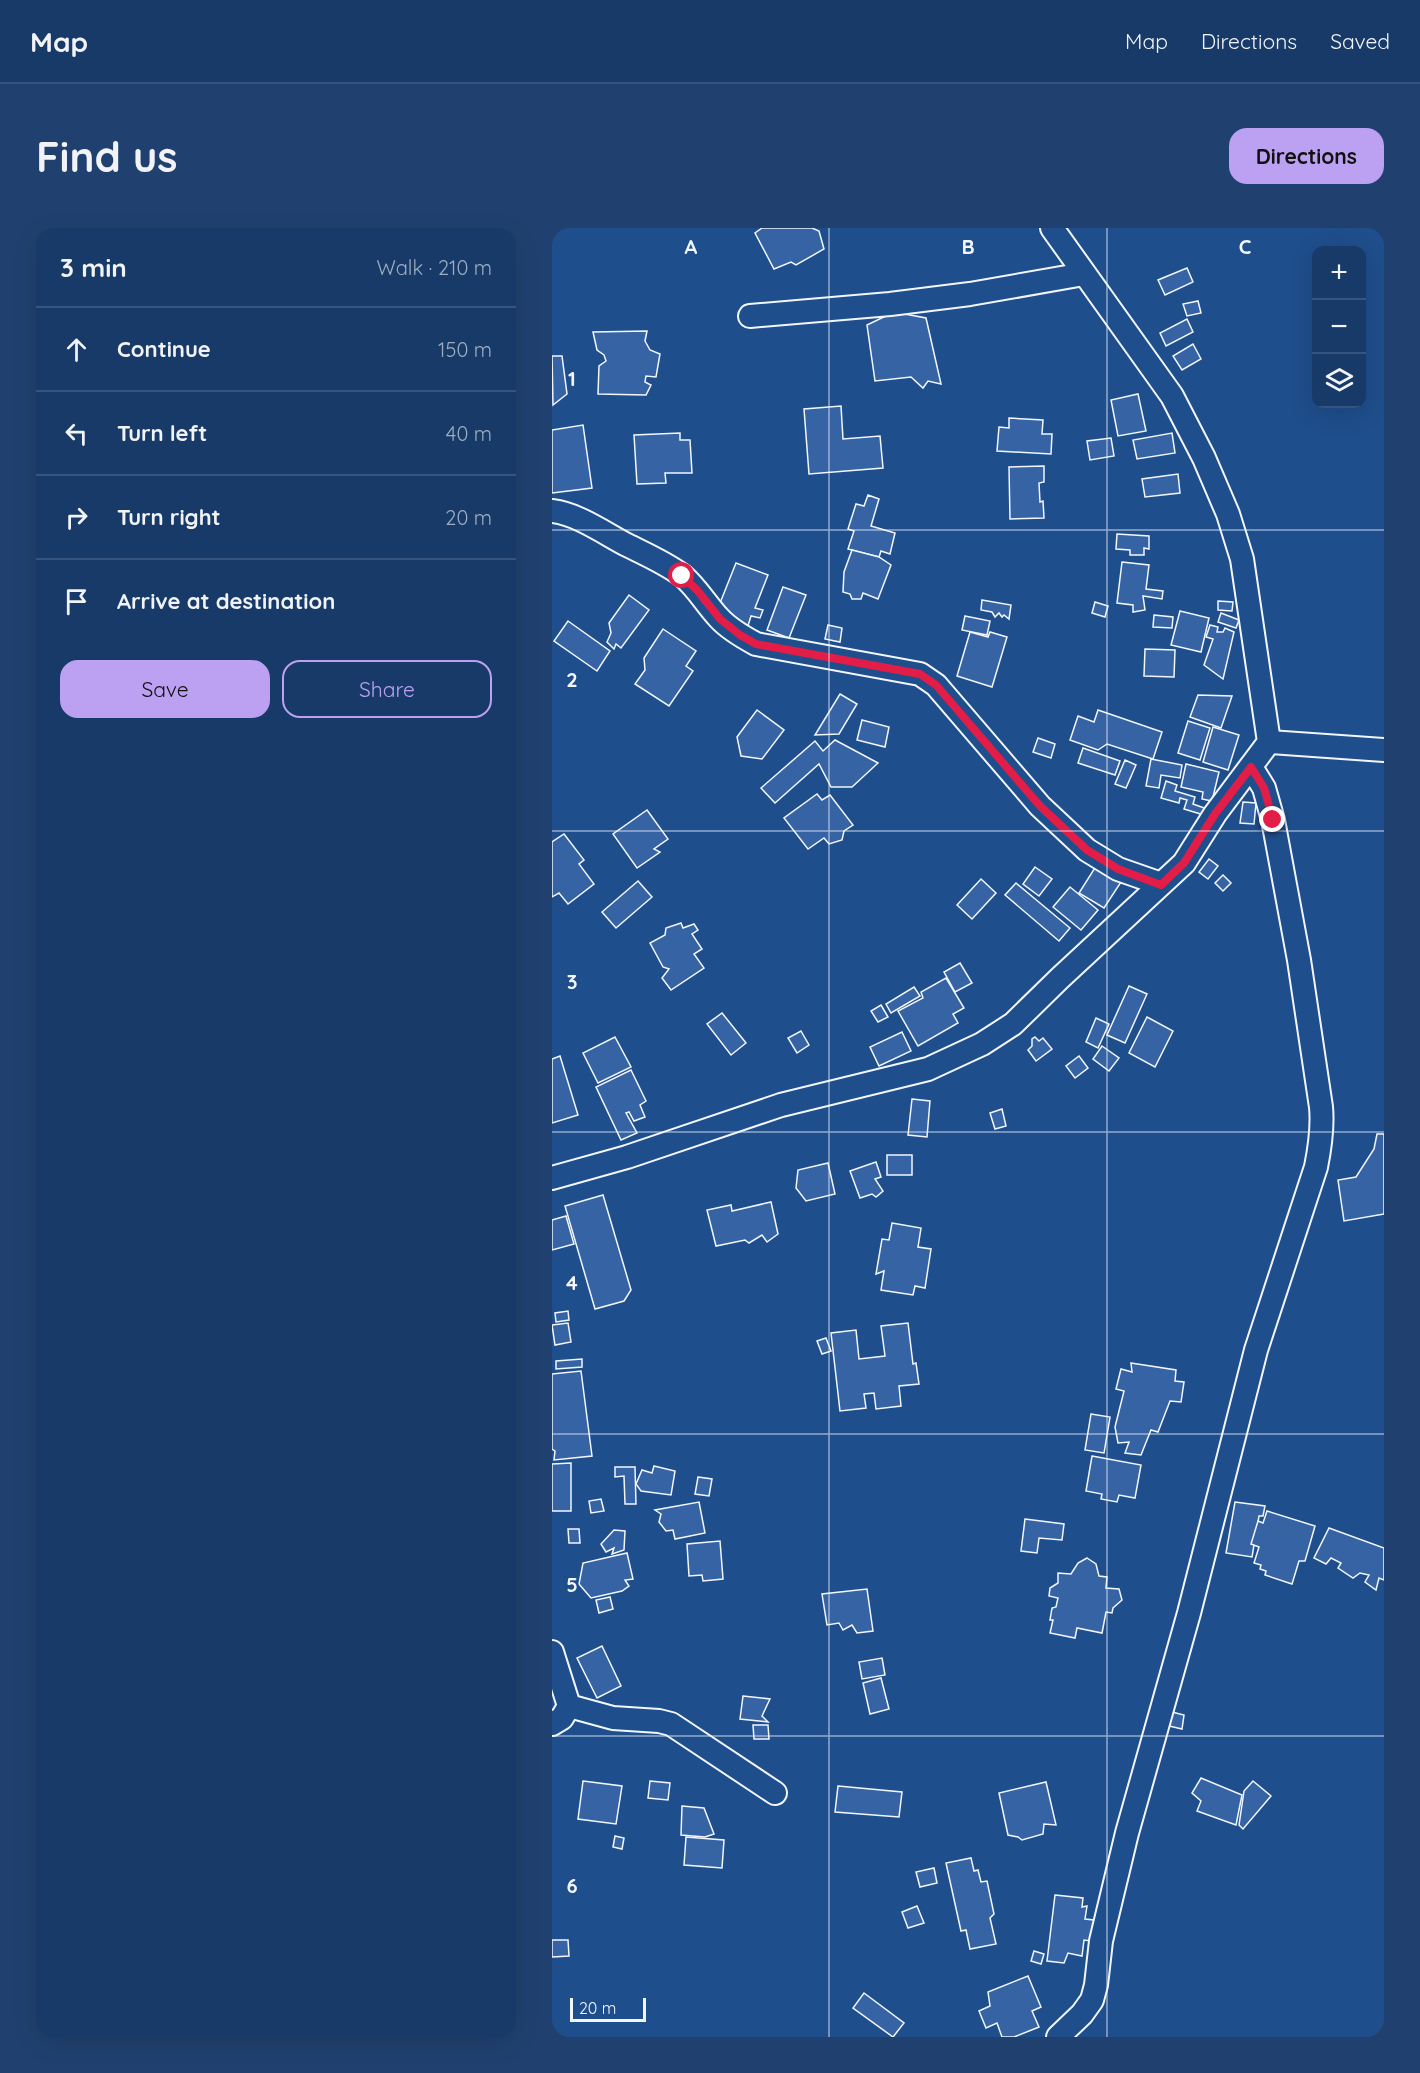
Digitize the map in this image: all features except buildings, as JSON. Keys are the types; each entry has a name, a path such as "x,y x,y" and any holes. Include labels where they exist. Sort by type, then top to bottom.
{"street":[{"path":"552,1178 627,1157 781,1105 928,1069 982,1044 1013,1024 1184,863 1215,814 1269,742 1242,559 1228,514 1204,458 1172,396 1052,228"},
{"path":"750,316 890,304 970,294 1084,274"},
{"path":"552,511 581,521 672,569 697,590 720,619 756,644 920,674 936,685 1040,806 1087,850 1118,869 1161,885"},
{"path":"1269,742 1384,750"},
{"path":"1058,2037 1082,2014 1092,2000 1101,1941 1127,1833 1189,1613 1256,1350 1316,1167 1321,1144 1323,1126 1321,1107 1299,960 1273,820 1264,788 1251,767"},
{"path":"552,1652 569,1707 562,1718 552,1724"},
{"path":"569,1707 613,1718 671,1724 776,1793"}],"route":[{"path":"682,576 697,590 720,619 756,644 920,674 936,685 952,702 1040,806 1087,850 1118,869 1161,885 1184,863 1215,814 1251,767 1264,788 1273,820"}]}
